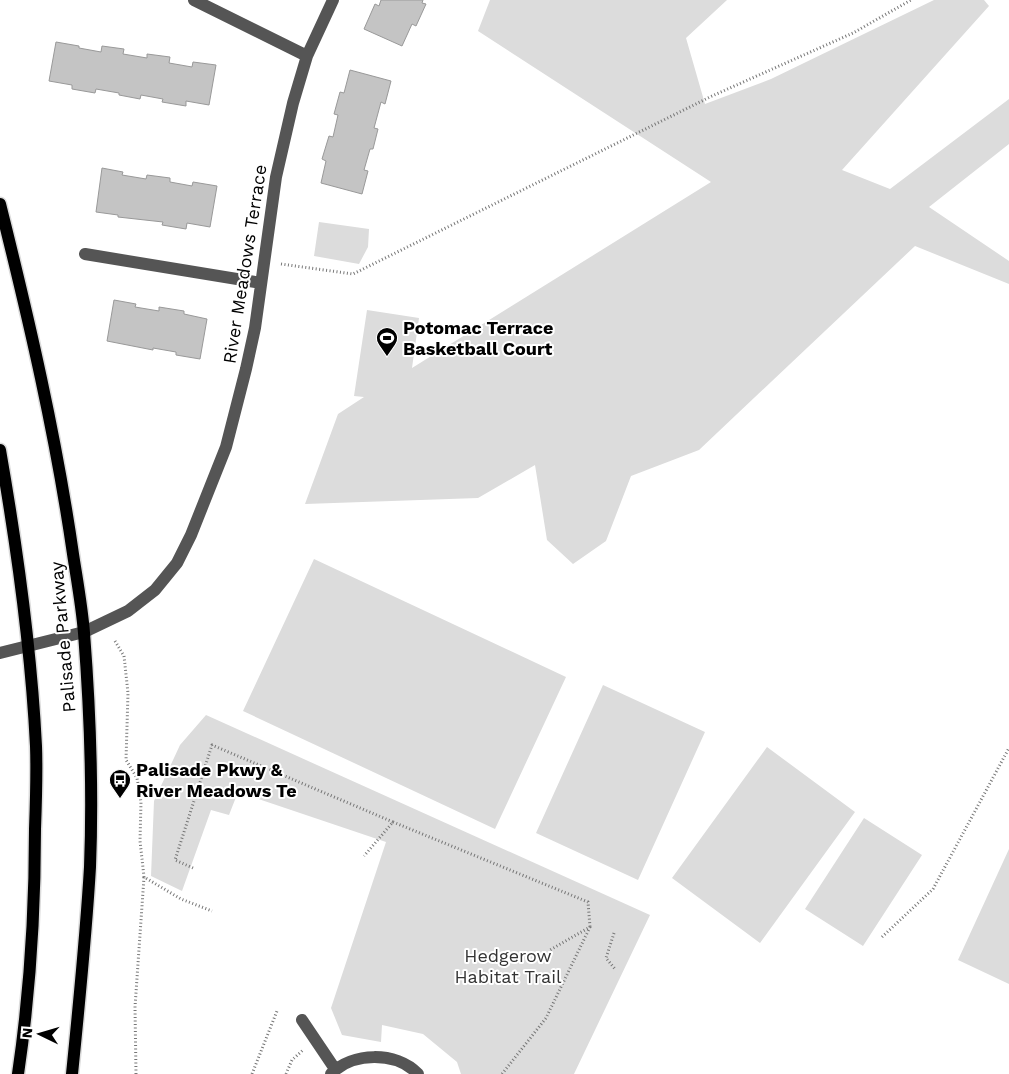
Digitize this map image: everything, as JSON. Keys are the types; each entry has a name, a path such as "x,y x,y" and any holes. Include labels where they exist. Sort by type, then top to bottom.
{"main road":[{"name":"Palisade Parkway","path":"0,204 30,324 56,446 66,500 84,632 90,762 90,865 84,961 72,1074"},
{"name":"Palisade Parkway","path":"0,450 11,512 28,646 36,747 32,952 25,1031 18,1074"}],"street":[{"path":"194,0 307,56"},
{"name":"River Meadows Terrace","path":"0,653 84,632 128,612 156,590 177,563 191,535 226,447 255,328 276,177 293,103 307,56 333,0"},
{"path":"85,254 261,283"},
{"path":"302,1020 333,1072 354,1060 375,1056 396,1060 418,1074"}],"path":[{"path":"264,261 353,274 712,96 853,33 911,0"},
{"path":"115,641 124,656 128,693 126,760 137,778 141,802 140,841 144,878 135,1006 136,1074"},
{"path":"193,868 176,860 212,745 588,902 590,927 546,1018 502,1074"},
{"path":"882,937 933,889 1009,748"},
{"path":"364,856 393,822"},
{"path":"144,878 181,899 212,911"},
{"path":"550,950 590,927"},
{"path":"614,933 606,958 615,969"},
{"path":"252,1074 277,1011"},
{"path":"286,1074 292,1060 314,1039"}],"green space":[{"path":"490,0 727,0 686,38 705,104 771,79 934,0 984,0 989,6 842,170 890,189 1009,99 1009,144 929,207 1009,261 1009,284 915,246 699,450 631,476 606,541 573,564 547,540 535,465 478,498 305,504 338,414 364,397 354,396 367,310 419,318 412,368 711,182 478,31"},
{"path":"319,222 369,229 368,247 359,264 314,256"},
{"path":"314,559 566,677 495,829 243,711"},
{"path":"603,685 705,732 638,880 536,833"},
{"name":"Hedgerow Habitat Trail","path":"206,715 650,915 574,1074 461,1074 457,1062 423,1034 382,1025 381,1042 342,1035 331,1008 386,842 238,792 229,815 211,810 182,891 151,876 154,801 180,745"},
{"path":"767,747 855,812 760,943 672,878"},
{"path":"864,818 922,855 863,946 805,909"},
{"path":"1009,849 1009,984 958,960"}],"building":[{"path":"381,0 423,0 422,3 426,4 416,26 412,24 402,46 364,29 375,4 379,6"},
{"path":"56,42 101,52 102,46 124,49 123,54 147,58 147,54 170,57 169,63 192,67 193,62 216,65 209,105 186,101 186,106 162,102 163,99 141,95 140,99 96,89 95,93 72,89 72,85 49,81"},
{"path":"350,70 391,81 385,104 381,102 374,128 378,129 373,149 370,149 364,170 368,171 362,194 321,183 326,161 322,159 329,136 333,137 338,115 334,114 340,92 344,93"},
{"path":"102,168 123,172 122,175 146,179 147,175 170,178 170,182 192,186 193,182 217,186 210,227 187,223 186,229 162,225 163,222 118,217 118,215 96,212"},
{"path":"114,300 136,304 135,307 159,311 159,307 184,311 184,314 207,319 200,359 176,355 176,352 153,348 153,350 107,341"}],"place":[{"name":"Potomac Terrace Basketball Court","path":"387,357"},
{"name":"Palisade Pkwy & River Meadows Te","path":"120,799"}]}
